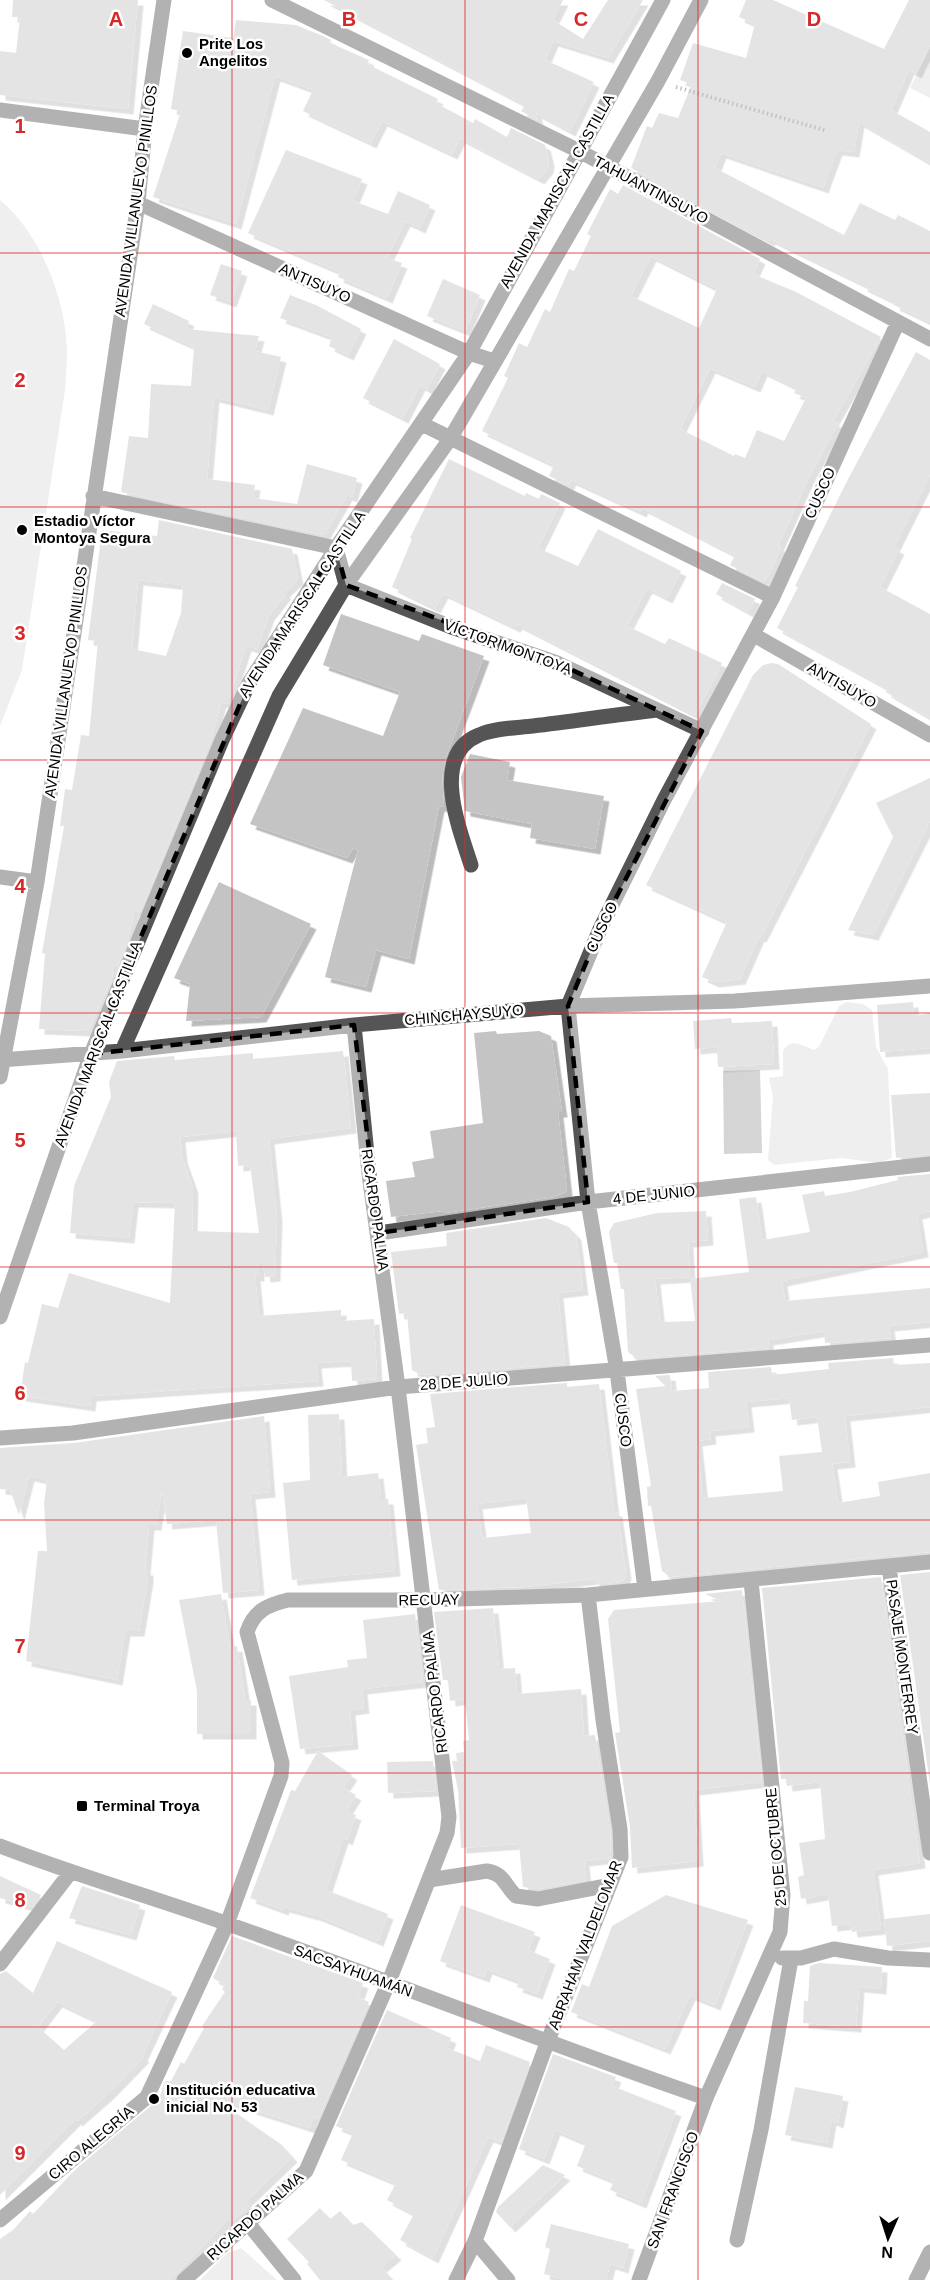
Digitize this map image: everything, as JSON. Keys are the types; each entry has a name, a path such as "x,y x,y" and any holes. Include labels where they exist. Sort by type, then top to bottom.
{"street":[{"name":"AVENIDA VILLANUEVO PINILLOS","path":"0,1077 1,1061 37,882 138,203 145,129 164,0"},
{"name":"TAHUANTINSUYO","path":"272,0 579,151 930,339"},
{"name":"AVENIDA MARISCAL CASTILLA","path":"1,1307 91,1054 222,740 244,693 336,548 469,352 663,0"},
{"name":"AVENIDA MARISCAL CASTILLA","path":"122,1052 279,696 346,585 450,439 658,81 701,0"},
{"path":"0,110 145,129"},
{"name":"ANTISUYO","path":"138,203 469,352 494,361"},
{"name":"CUSCO","path":"645,1589 617,1371 588,1202 568,1006 601,927 773,597 898,322"},
{"path":"422,424 773,597"},
{"path":"93,496 336,548 346,585"},
{"name":"VÍCTOR MONTOYA","path":"346,585 454,628 555,662 702,731"},
{"name":"ANTISUYO","path":"754,635 930,735"},
{"path":"471,865 454,813 451,793 455,760 468,741 494,730 657,710"},
{"path":"0,877 37,882"},
{"name":"CHINCHAYSUYO","path":"1,1061 122,1052 354,1025 568,1006 735,1001 930,986"},
{"name":"RICARDO PALMA","path":"184,2280 306,2171 388,1984 447,1833 449,1817 354,1025"},
{"name":"4 DE JUNIO","path":"379,1233 588,1202 930,1164"},
{"name":"28 DE JULIO","path":"0,1438 73,1433 398,1387 930,1345"},
{"name":"RECUAY","path":"227,1924 281,1776 282,1763 247,1632 251,1619 270,1604 288,1600 424,1600 588,1595 930,1562"},
{"name":"PASAJE MONTERREY","path":"889,1567 930,1853"},
{"name":"25 DE OCTUBRE","path":"706,2098 780,1932 783,1895 751,1581"},
{"name":"ABRAHAM VALDELOMAR","path":"456,2280 475,2241 547,2043 621,1857 620,1829 603,1720 588,1595"},
{"name":"SACSAYHUAMÁN","path":"0,1846 70,1874 227,1924 547,2043 706,2098"},
{"path":"429,1880 486,1871 496,1872 504,1878 516,1896 538,1899 610,1885"},
{"path":"0,1964 70,1874"},
{"name":"CIRO ALEGRÍA","path":"0,2220 147,2097 227,1924"},
{"path":"770,1956 791,1959 834,1949 888,1958 930,1960"},
{"path":"737,2240 761,2130 791,1959"},
{"name":"SAN FRANCISCO","path":"639,2280 706,2098"},
{"path":"247,2222 294,2280"},
{"path":"475,2241 508,2280"},
{"path":"916,2280 930,2252"}],"path":[{"path":"658,81 828,131"}],"highlighted area":[{"path":"336,548 346,585 555,662 702,731 601,927 568,1006 588,1202 379,1233 354,1025 91,1054 249,683"}],"shaded area":[{"path":"930,48 930,98 910,88"},
{"name":"Estadio Víctor Montoya Segura","path":"0,200 27,230 48,267 61,308 67,349 65,390 22,670 0,726"},
{"path":"846,1002 863,1004 872,1010 876,1047 888,1069 892,1158 879,1163 841,1158 774,1165 768,1160 773,1097 769,1078 783,1076 783,1051 790,1044 801,1044 814,1050 819,1047 839,1006"},
{"path":"760,1070 762,1153 724,1154 723,1071"},
{"path":"241,2248 277,2280 200,2280 227,2253"}],"building":[{"path":"13,0 138,0 128,109 0,95 0,51 16,53 20,17 12,17"},
{"path":"324,0 563,0 553,20 583,39 608,0 643,0 608,58 553,41 545,60 594,82 570,131 536,113 538,120 521,111 524,107 518,101"},
{"path":"746,0 773,0 884,49 909,0 930,0 930,45 916,73 909,69 891,110 930,132 930,163 859,122 854,152 837,150 823,188 721,153 715,168 844,235 860,203 895,220 898,215 930,231 930,322 894,305 895,302 862,286 863,284 770,239 769,241 631,168 647,126 652,128 659,113 678,118 692,84 680,80 693,43 746,58 755,24 739,17"},
{"path":"236,20 296,25 323,36 331,40 330,43 369,60 367,64 438,99 436,103 473,123 475,119 507,137 511,128 545,145 549,161 548,168 539,179 460,138 452,154 382,121 371,143 303,111 313,90 275,76 236,224 153,197 181,111 171,109 183,31 233,38"},
{"path":"286,150 362,179 353,201 388,214 398,191 430,205 420,228 405,221 387,258 402,263 387,298 338,277 340,272 248,233"},
{"path":"623,185 760,259 753,274 796,292 881,337 833,421 838,423 808,479 778,546 781,547 770,573 764,582 730,565 735,555 643,508 641,512 571,480 568,485 549,476 554,465 482,431 508,378 504,376 519,343 527,347 545,309 550,312 569,269 574,271 591,236 587,234 610,189 618,194","holes":["651,256 717,289 699,328 631,296","710,368 755,387 762,371 797,388 794,393 806,398 784,441 757,430 745,458 735,454 734,456 680,429"]},
{"path":"221,264 242,271 231,302 210,295"},
{"path":"443,279 480,295 465,331 427,316"},
{"path":"290,295 316,305 361,329 348,355 329,346 332,337 280,318"},
{"path":"153,304 189,321 186,329 259,336 255,351 281,357 268,410 214,397 207,479 255,485 253,498 297,504 307,464 357,478 352,497 347,495 324,535 121,492 129,436 148,438 151,384 191,386 194,347 144,324"},
{"path":"394,339 440,364 427,389 420,385 403,418 363,398"},
{"path":"916,352 930,360 930,475 894,547 899,549 880,587 930,614 930,718 886,692 887,688 777,628 845,485"},
{"path":"449,459 525,496 526,493 539,499 541,494 560,503 538,548 578,566 598,529 681,571 667,598 647,588 627,626 665,644 669,638 722,663 695,715 517,624 515,627 443,593 435,608 392,587 412,539 410,538"},
{"path":"159,520 292,549 298,579 285,591 285,595 269,615 257,649 246,646 227,704 221,702 211,740 140,912 134,911 128,939 117,967 113,966 112,978 88,1031 39,1029 45,954 42,953 64,826 60,826 65,789 72,790 81,735 89,736 98,641 88,640 102,530 157,536","holes":["138,580 183,585 181,613 166,656 132,649"]},
{"path":"722,583 755,599 748,612 716,594"},
{"path":"341,614 419,641 422,634 484,656 446,757 442,776 444,807 439,806 409,959 376,950 366,987 325,977 358,850 353,848 347,858 250,824 303,708 383,736 400,692 323,665"},
{"path":"778,664 871,724 761,937 759,936 740,979 714,982 702,977 727,922 646,885 753,675 763,665"},
{"path":"470,754 510,762 507,780 604,796 595,849 530,838 532,824 465,811 461,777"},
{"path":"930,778 930,821 873,935 848,930 893,837 876,803"},
{"path":"219,882 311,924 261,1017 186,1021 190,984 174,978"},
{"path":"913,1002 914,1016 930,1013 930,1048 880,1052 877,1005"},
{"path":"731,1018 732,1023 772,1021 774,1064 718,1067 717,1047 695,1049 693,1021"},
{"path":"496,1031 497,1034 539,1031 551,1036 562,1112 558,1112 567,1191 554,1197 444,1213 442,1211 391,1217 386,1181 415,1177 412,1162 434,1158 430,1131 483,1123 474,1033"},
{"path":"343,1051 351,1128 269,1139 277,1217 275,1276 265,1277 263,1264 259,1264 259,1276 255,1276 259,1316 341,1310 341,1321 374,1319 377,1379 352,1381 351,1361 316,1363 318,1381 91,1396 90,1406 20,1396 25,1362 28,1363 42,1304 58,1308 69,1273 170,1303 175,1203 133,1202 129,1238 70,1233 74,1186 111,1097 109,1082 117,1061 174,1056 175,1060 253,1053 253,1059","holes":["236,1131 238,1166 250,1165 259,1233 192,1231 193,1188 182,1157 180,1137"]},
{"path":"930,1093 930,1154 896,1158 891,1095"},
{"path":"930,1174 930,1211 917,1214 923,1252 782,1281 785,1301 930,1288 930,1322 889,1326 891,1338 825,1343 824,1331 768,1340 769,1348 636,1358 628,1352 624,1289 621,1289 617,1263 614,1263 609,1232 614,1223 657,1213 706,1211 708,1240 688,1242 690,1277 655,1279 660,1322 695,1321 690,1279 749,1272 739,1199 756,1197 762,1240 810,1232 802,1195 824,1191 825,1196 850,1192 898,1180 897,1177"},
{"path":"546,1218 569,1227 576,1235 583,1290 558,1293 565,1364 421,1375 412,1370 407,1313 399,1314 391,1252 447,1246 446,1233"},
{"path":"893,1358 894,1365 930,1363 930,1407 845,1416 850,1462 832,1464 838,1503 880,1496 878,1482 930,1473 930,1552 670,1577 662,1571 651,1506 648,1506 647,1487 651,1486 636,1389 666,1386 655,1376 670,1375 672,1391 709,1388 708,1372 771,1367 772,1375 829,1369 828,1363","holes":["789,1398 792,1420 817,1417 822,1452 779,1456 783,1491 703,1498 697,1441 711,1439 710,1431 749,1427 746,1402"]},
{"path":"567,1383 567,1387 599,1384 614,1511 617,1511 626,1574 624,1579 620,1582 602,1584 594,1584 594,1579 524,1587 439,1590 416,1445 428,1443 426,1428 435,1427 430,1394","holes":["526,1498 531,1533 482,1538 477,1504"]},
{"path":"339,1414 342,1477 378,1473 381,1499 388,1499 395,1571 292,1580 283,1483 310,1480 308,1415"},
{"path":"264,1416 270,1492 250,1494 259,1590 223,1593 216,1520 167,1524 162,1490 156,1525 149,1525 145,1570 148,1570 148,1578 139,1631 125,1631 117,1680 26,1661 38,1551 47,1551 44,1504 47,1480 29,1476 19,1515 10,1490 0,1489 0,1448 74,1443"},
{"path":"930,1572 930,1784 900,1575"},
{"path":"881,1577 920,1863 873,1870 881,1929 852,1932 851,1924 832,1926 828,1894 801,1899 798,1877 804,1875 799,1843 825,1839 820,1782 787,1786 786,1779 781,1779 762,1588"},
{"path":"742,1590 762,1782 694,1790 698,1861 632,1868 630,1827 615,1733 620,1732 608,1619 614,1610 721,1601 705,1594"},
{"path":"221,1594 230,1647 237,1646 245,1700 251,1700 251,1734 197,1734 197,1691 179,1600"},
{"path":"493,1608 499,1669 515,1668 517,1694 581,1689 584,1736 595,1735 610,1830 611,1855 610,1858 584,1861 586,1880 538,1889 523,1887 519,1844 461,1848 458,1790 452,1761 457,1761 456,1753 464,1752 463,1741 469,1740 465,1699 450,1701 448,1680 443,1680 434,1612"},
{"path":"415,1614 423,1682 362,1689 364,1708 350,1710 353,1744 300,1749 289,1676 348,1667 347,1660 367,1658 363,1620"},
{"path":"318,1751 352,1775 343,1788 356,1795 346,1811 356,1815 347,1840 343,1838 326,1890 388,1914 378,1941 317,1916 284,1907 283,1910 250,1898 291,1790 295,1791"},
{"path":"433,1761 436,1791 388,1793 387,1762"},
{"path":"0,1876 41,1895 32,1907 0,1898"},
{"path":"82,1886 140,1905 131,1935 69,1918"},
{"path":"666,1895 748,1920 715,2005 690,1995 665,2049 571,2012 582,1984 589,1987 612,1926"},
{"path":"461,1905 535,1932 528,1950 550,1959 537,1994 517,1987 519,1981 487,1969 484,1977 440,1961"},
{"path":"930,1914 930,1941 887,1946 884,1919"},
{"path":"232,1936 363,1983 358,1997 369,2002 318,2119 313,2117 310,2128 213,2097 282,2145 292,2157 245,2202 249,2206 231,2222 228,2219 170,2280 0,2280 0,2239 13,2230 30,2211 33,2214 76,2169 159,2099 165,2081 171,2081 181,2062 184,2064 204,2028 202,2026 225,1992 222,1989 225,1985 213,1978"},
{"path":"57,1941 172,1992 142,2056 144,2057 108,2094 77,2121 76,2119 0,2195 0,1974 6,1971 33,1993","holes":["57,2002 97,2021 64,2050 38,2027"]},
{"path":"819,1963 882,1967 881,1989 859,1987 856,2027 803,2023 804,2001 808,2001 810,1966"},
{"path":"387,2010 451,2038 447,2048 480,2061 486,2045 530,2062 501,2142 488,2137 433,2258 400,2240 414,2214 387,2200 396,2183 341,2160 353,2133 336,2126"},
{"path":"553,2054 616,2077 612,2086 676,2111 641,2203 610,2190 614,2181 577,2166 586,2143 555,2130 544,2159 519,2149"},
{"path":"795,2087 843,2096 838,2123 831,2120 827,2143 785,2135"},
{"path":"543,2165 565,2175 510,2227 496,2212 498,2207"},
{"path":"320,2208 330,2219 340,2211 353,2225 362,2222 396,2255 381,2267 393,2280 320,2280 307,2264 309,2262 287,2239"},
{"path":"551,2224 629,2244 623,2268 610,2264 606,2280 568,2280 544,2274 550,2249 545,2247"}],"place":[{"name":"Prite Los Angelitos","path":"187,53"},
{"name":"Estadio Víctor Montoya Segura","path":"22,530"},
{"name":"Terminal Troya","path":"82,1806"},
{"name":"Institución educativa inicial No. 53","path":"154,2099"}]}
